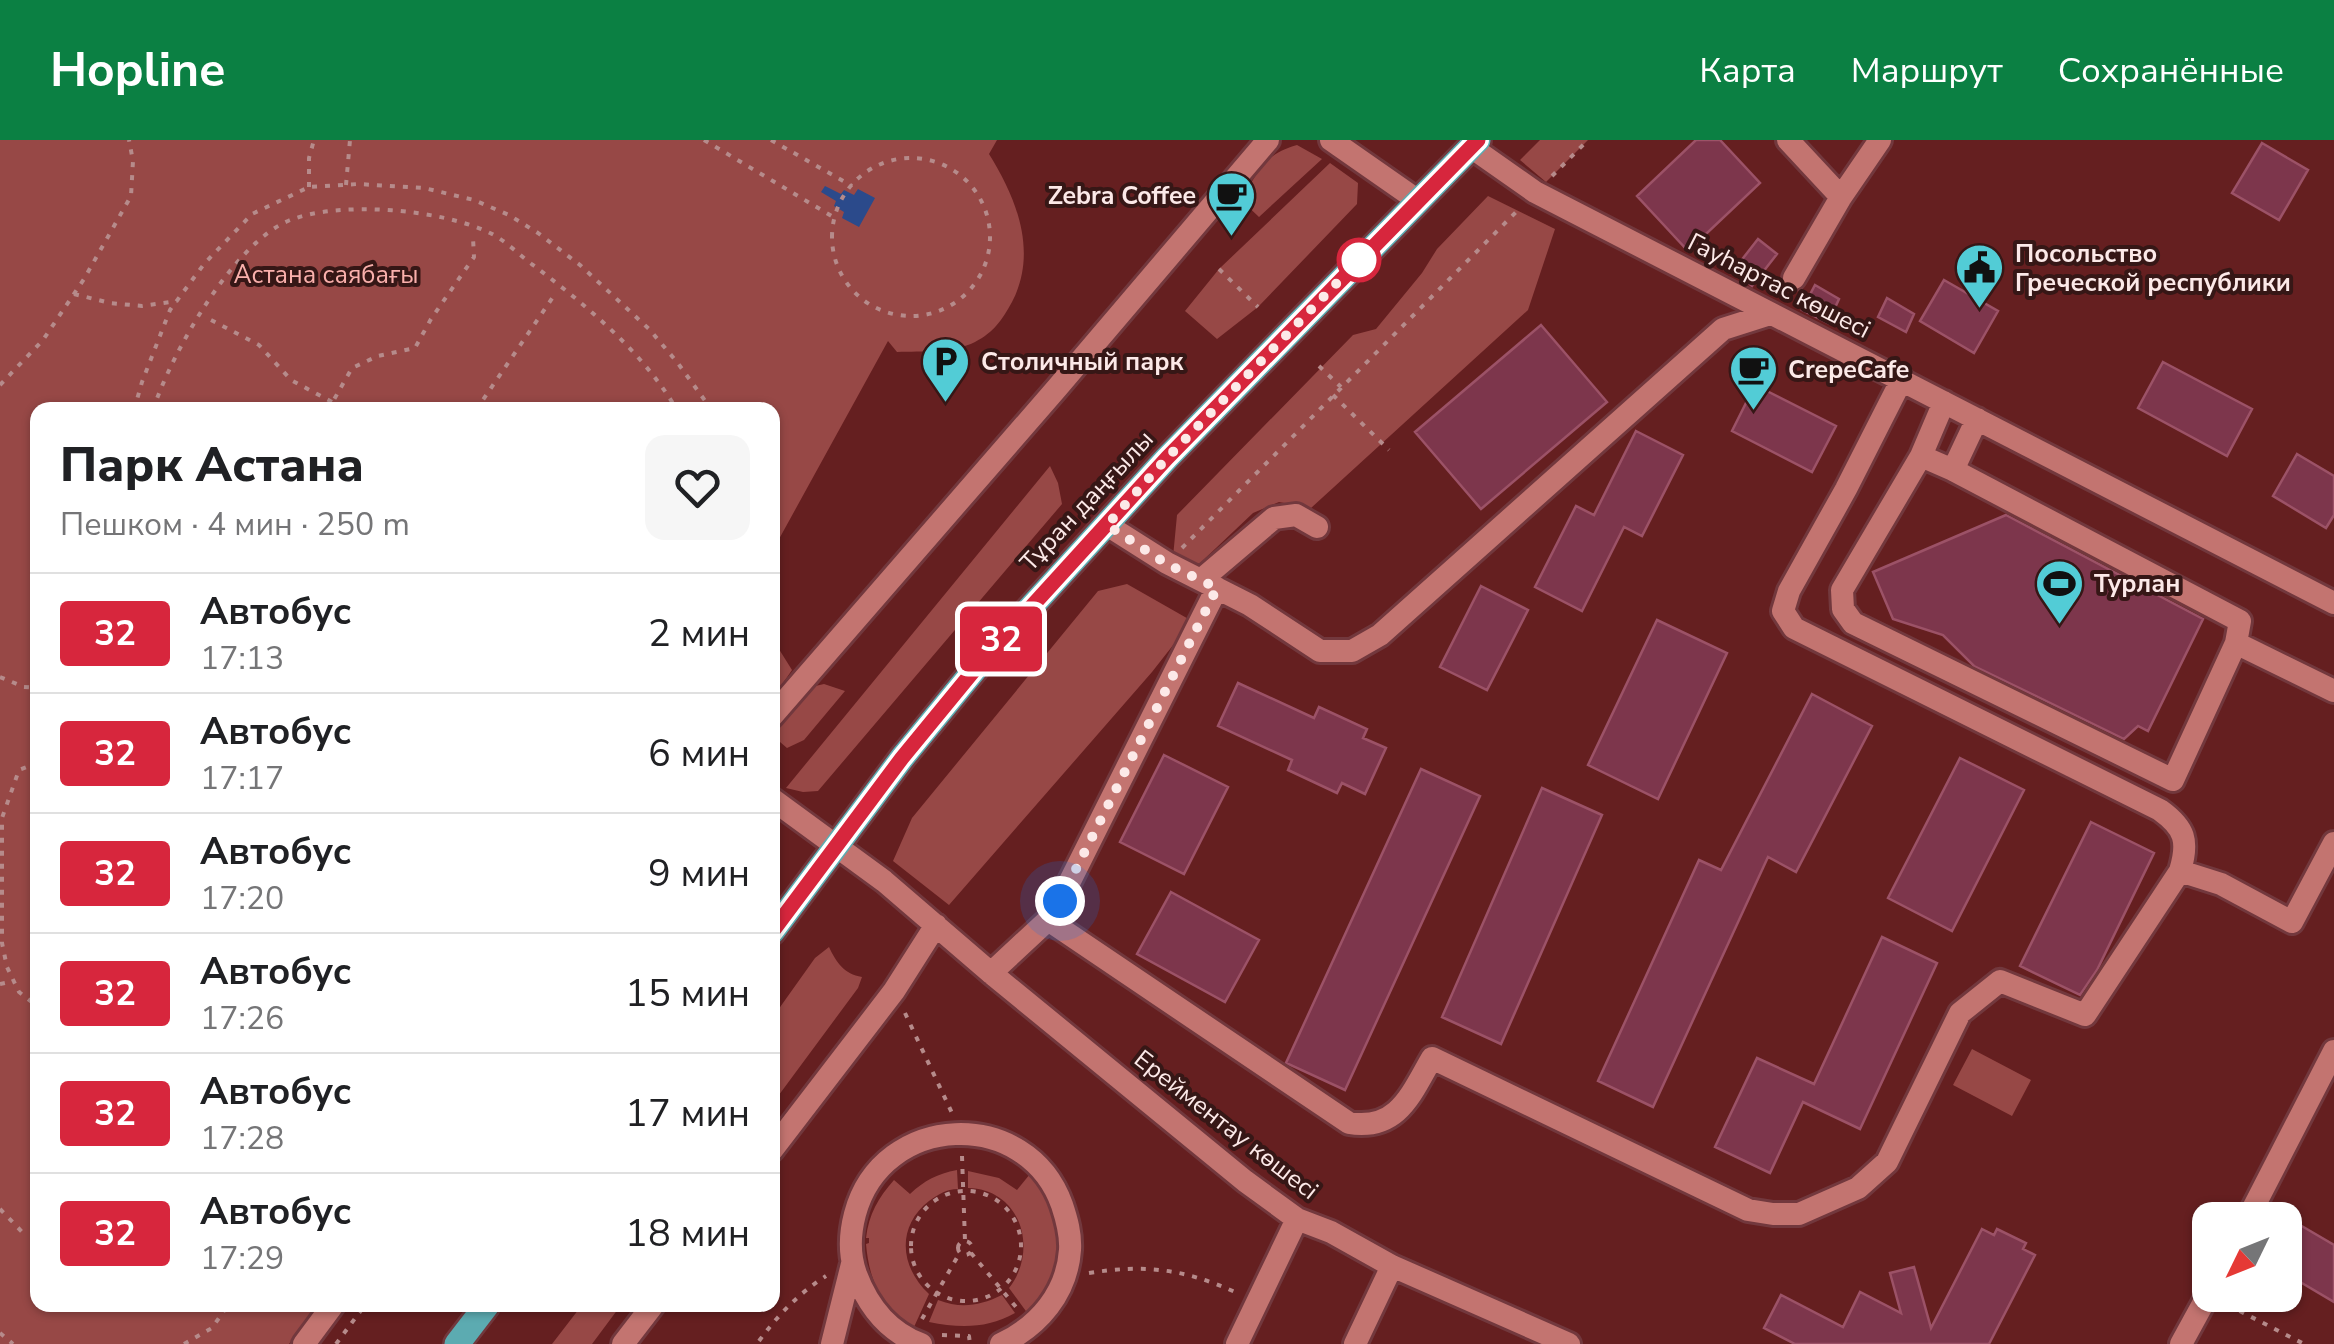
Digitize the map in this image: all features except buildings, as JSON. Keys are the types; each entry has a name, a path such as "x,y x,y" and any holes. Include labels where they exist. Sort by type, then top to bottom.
{"main road":[{"name":"Тұран даңғылы","path":"780,922 902,758 980,663 1167,458 1474,143"},
{"path":"457,1344 482,1312"}],"street":[{"path":"780,707 1268,140"},
{"path":"1331,140 1417,200"},
{"path":"1788,140 1841,196"},
{"path":"1794,278 1841,196 1880,140"},
{"name":"Гауhартас көшесі","path":"1474,143 1536,192 2334,603"},
{"path":"1107,525 1167,564 1250,605 1320,651 1352,651 1380,635 1723,330 1770,314"},
{"path":"1048,920 1349,1123 1366,1126 1389,1118 1406,1102 1432,1058 1748,1210 1799,1214 1858,1188 1888,1162 1960,1012 2000,981 2085,1015 2180,871 2186,852 2183,834 2174,820 2160,810 1794,628 1783,611 1902,379"},
{"path":"1921,456 2240,620 2236,643 2173,780 1853,623 1843,609 1842,590 1921,456 1944,402"},
{"path":"1953,470 1977,419"},
{"path":"991,973 1048,920 1060,901 1209,584 1274,518 1296,515 1317,527"},
{"path":"2236,643 2334,691"},
{"name":"Ерейментау көшесі","path":"780,805 884,881 1245,1181 1297,1219 1331,1232 1392,1266 1569,1344"},
{"path":"2180,871 2221,884 2292,922 2334,843"},
{"path":"780,1140 894,991 936,925"},
{"path":"2255,1202 2334,1051"},
{"path":"832,1344 852,1264 851,1231 859,1199 877,1170 902,1149 933,1136 966,1132 1002,1140 1033,1160 1056,1189 1069,1224 1066,1275 1055,1299 1019,1336 992,1339"},
{"path":"1237,1344 1297,1219"},
{"path":"852,1264 864,1294 882,1320 908,1339 924,1335"},
{"path":"1355,1344 1392,1266"},
{"path":"304,1344 328,1312"},
{"path":"623,1344 648,1312"},
{"path":"2181,1344 2199,1312"}],"path":[{"path":"0,385 43,340 131,196 133,160 129,140"},
{"path":"309,187 308,158 314,140"},
{"path":"346,185 350,140"},
{"path":"704,140 835,218"},
{"path":"771,140 852,186"},
{"path":"900,159 926,159 950,168 970,184 984,206 990,232 988,258 977,281 959,300 936,312 910,316 884,312 861,298 844,278 834,254 832,228 840,202 852,186 876,166 900,159"},
{"path":"136,402 170,310 204,264 252,214 309,187 346,185 424,188 474,200 509,214 580,266 649,329 706,402"},
{"path":"156,402 186,334 224,279 258,241 286,222 318,212 367,210 437,215 491,234 562,287 621,340 672,402"},
{"path":"1173,557 1518,210"},
{"path":"210,320 260,345 290,380 332,402 352,368 378,356 414,348 474,257 473,238"},
{"path":"1219,268 1258,307"},
{"path":"74,294 142,306 176,302"},
{"path":"481,402 553,297"},
{"path":"1319,366 1341,387"},
{"path":"1333,396 1389,450"},
{"path":"0,677 30,688"},
{"path":"30,766 18,770 2,818 2,943 7,968 20,992 30,1000"},
{"path":"0,984 14,981"},
{"path":"979,1192 994,1199 1008,1210 1017,1225 1020,1259 1013,1275 986,1298 967,1302 937,1293 919,1276 912,1258 910,1240 916,1222 928,1206 943,1196 979,1192"},
{"path":"0,1209 25,1235"},
{"path":"992,1339 924,1335 937,1293 959,1254 958,1246 965,1241 972,1246 971,1253 1023,1316"},
{"path":"959,1254 971,1253"},
{"path":"759,1341 802,1292 852,1264"},
{"path":"1086,1274 1118,1268 1162,1269 1206,1279 1258,1302"},
{"path":"184,1344 212,1328 223,1312"},
{"path":"336,1344 359,1312"},
{"path":"2244,1312 2304,1344"},
{"path":"0,1334 12,1344"},
{"path":"970,1336 970,1344"}],"green space":[{"name":"Астана саябағы","path":"0,140 997,140 989,154 1015,207 1024,245 1020,283 1012,302 992,330 966,346 897,352 888,341 780,537 780,402 30,402 30,1312 312,1312 289,1344 0,1344"},
{"path":"1540,140 1588,140 1546,182 1520,160"},
{"path":"1297,145 1322,159 1259,217 1241,200 1269,159"},
{"path":"1330,163 1358,183 1357,204 1258,307 1217,339 1185,311 1219,269"},
{"path":"1488,196 1555,229 1528,310 1311,508 1279,502 1253,513 1197,566 1173,557 1177,515 1353,335 1376,329 1437,249"},
{"path":"1050,466 1062,504 818,791 786,788"},
{"path":"1127,584 1192,621 949,905 893,861 912,818 1098,591"},
{"path":"780,651 792,670 780,687"},
{"path":"824,684 845,691 804,740 787,748 780,742 780,725 811,687"},
{"path":"829,947 841,966 862,977 858,988 780,1094 780,1007 815,958"},
{"path":"1972,1049 2031,1080 2012,1116 1953,1085"},
{"path":"957,1170 958,1189 929,1201 918,1211 907,1235 912,1272 929,1294 914,1327 893,1312 874,1281 866,1244 869,1221 894,1180 910,1194 932,1178"},
{"path":"968,1171 999,1178 1017,1190 1030,1174 1061,1224 1060,1268 1031,1318 1009,1288 1023,1256 1020,1224 1001,1199 968,1188"},
{"path":"1002,1295 1015,1313 994,1322 973,1326 929,1322 938,1300 970,1305"},
{"path":"577,1312 616,1312 592,1344 552,1344"}],"water":[{"path":"825,186 841,194 844,190 854,195 858,189 875,198 859,227 842,218 844,212 834,206 836,201 821,192"}],"bus line":[{"name":"32","path":"780,922 902,758 980,663 1167,458 1478,140"}],"place":[{"name":"Zebra Coffee","path":"1231,238"},
{"name":"Посольство Греческой республики","path":"1980,310"},
{"name":"Столичный парк","path":"946,404"},
{"name":"CrepeCafe","path":"1753,412"},
{"name":"Турлан","path":"2059,626"}],"route":[{"path":"1060,901 1217,588 1167,564 1107,525 1365,254 1359,260"}]}
